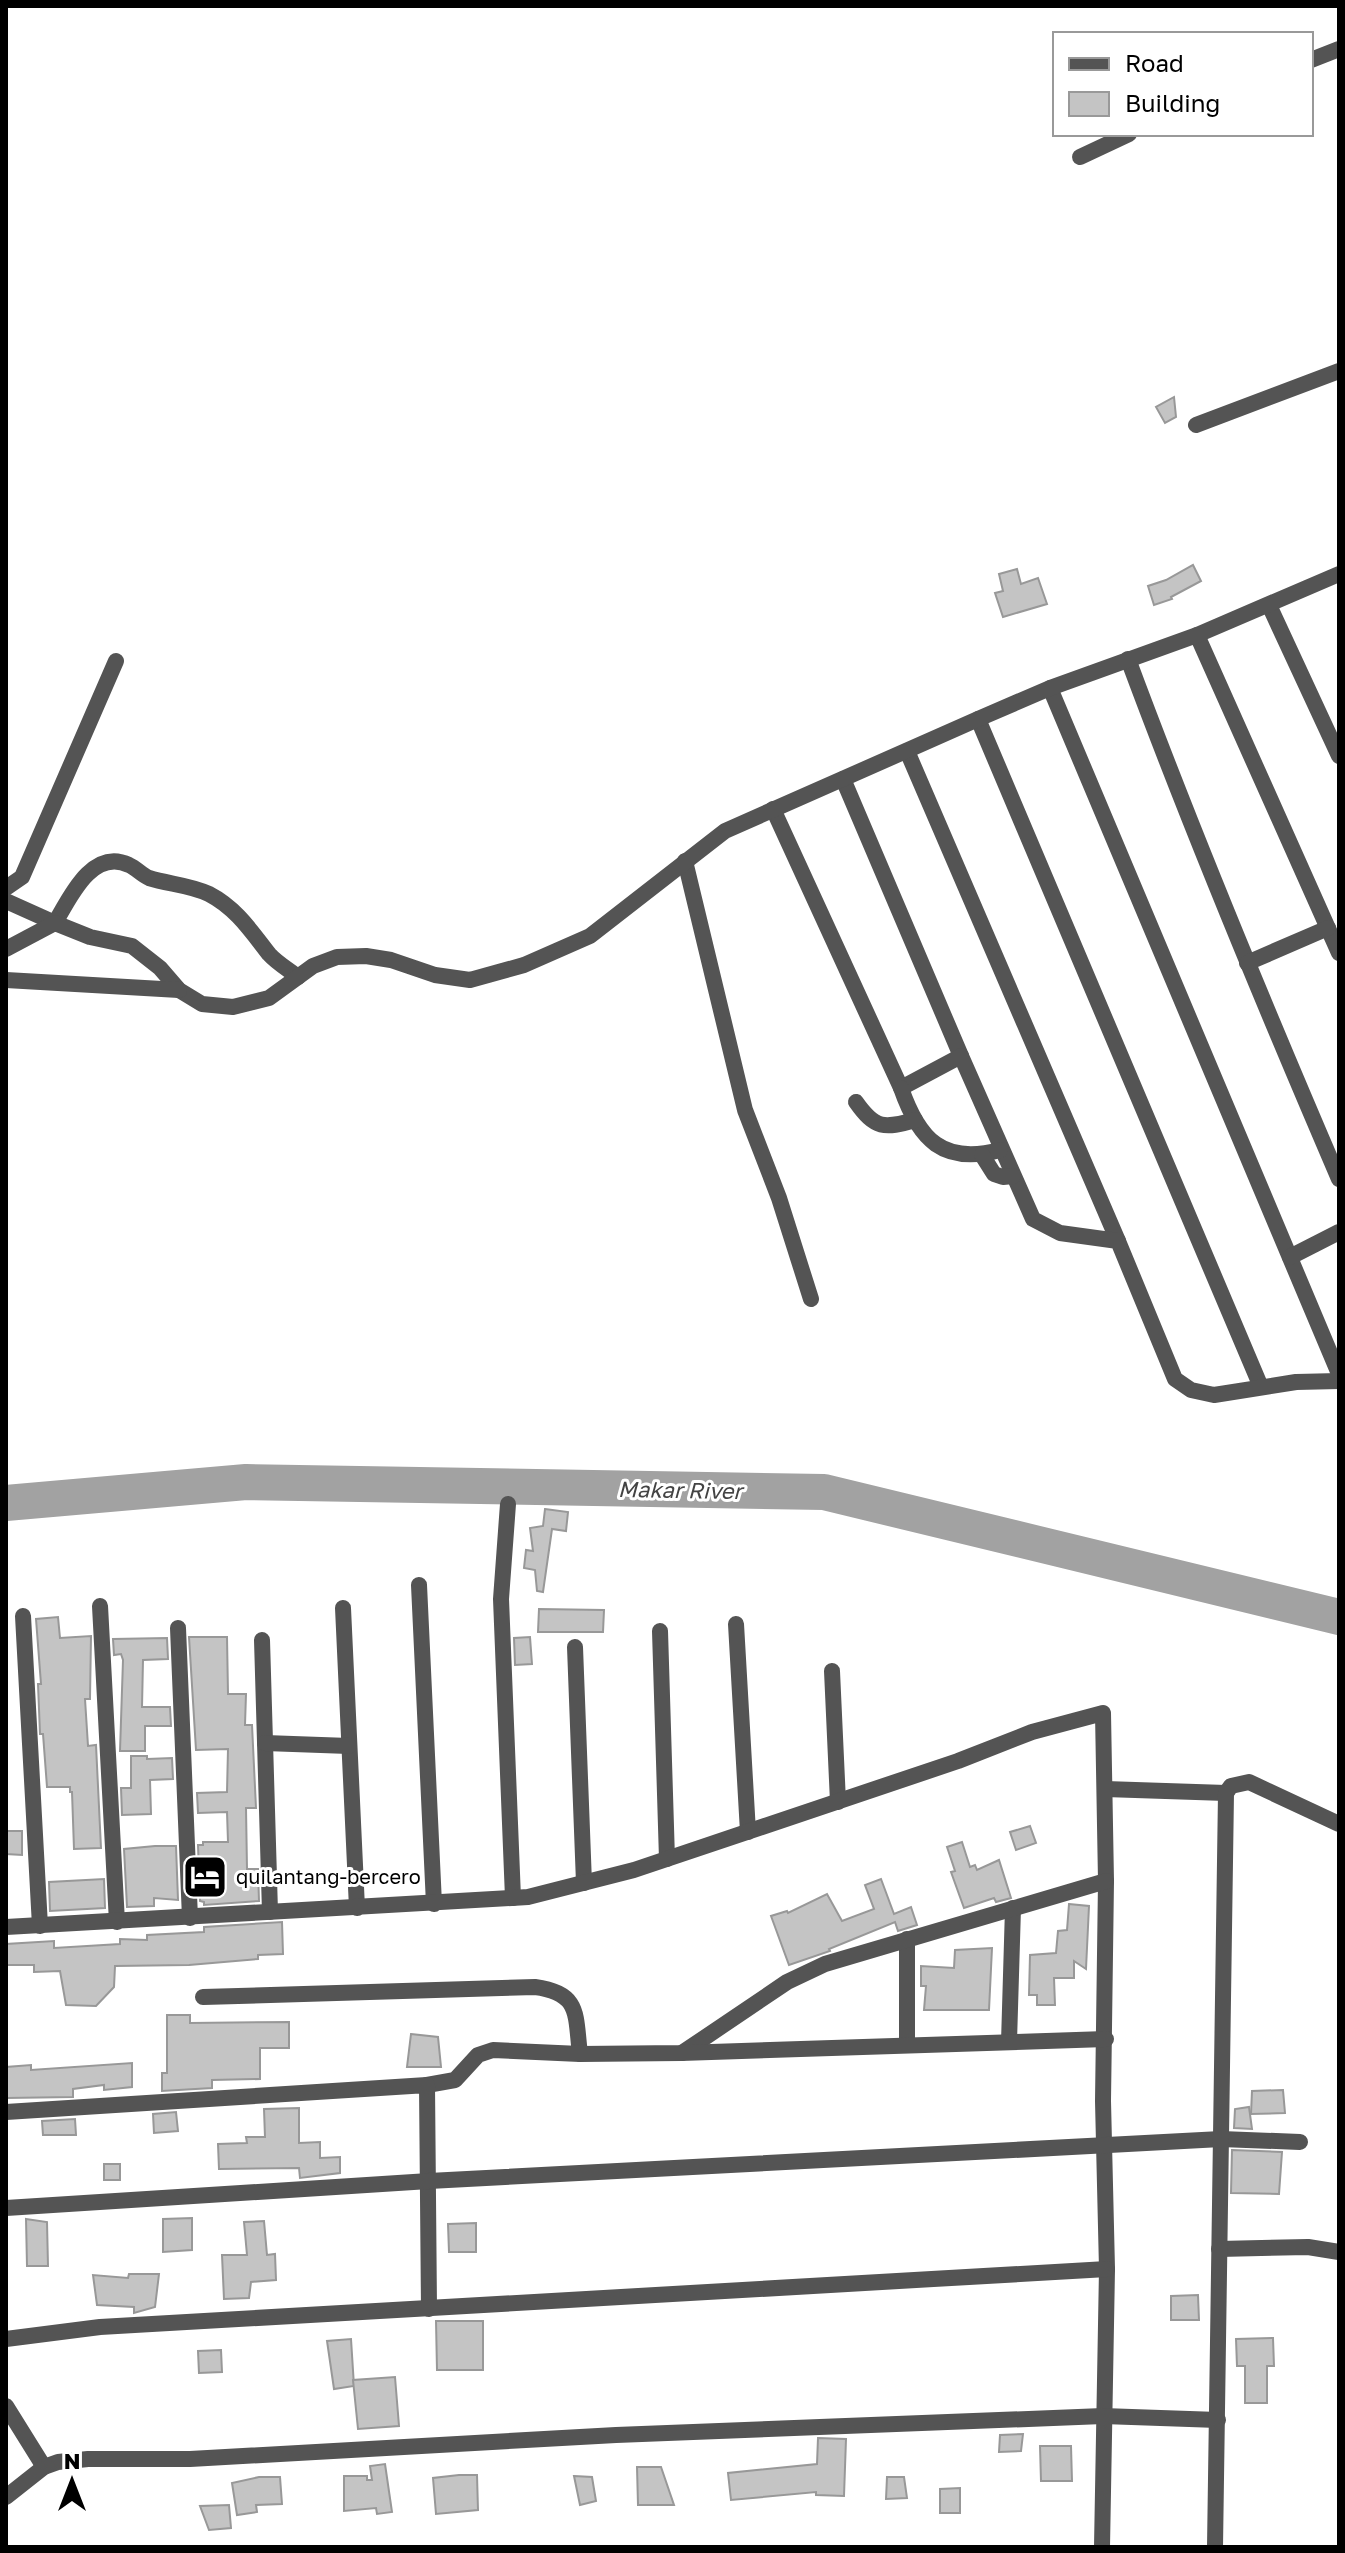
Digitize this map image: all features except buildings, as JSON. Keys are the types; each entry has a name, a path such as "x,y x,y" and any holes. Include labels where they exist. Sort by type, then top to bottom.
{"street":[{"path":"1313,59 1339,49"},
{"path":"1080,157 1125,136"},
{"path":"1196,425 1339,371"},
{"path":"6,901 90,937 132,946 160,968 179,990 202,1004 233,1007 269,998 313,966 337,957 366,956 391,960 435,975 470,980 524,965 590,936 725,831 1050,688 1197,635 1338,576"},
{"path":"1269,605 1339,756"},
{"path":"1197,635 1339,953"},
{"path":"1128,659 1247,963 1339,1179"},
{"path":"6,888 22,877 116,661"},
{"path":"1050,688 1339,1374"},
{"path":"978,719 1261,1387"},
{"path":"907,751 1175,1379 1191,1390 1214,1395 1261,1387 1339,1381"},
{"path":"843,779 1000,1150 1033,1219 1060,1233 1118,1241"},
{"path":"773,809 926,1139 945,1149 967,1155 1000,1150"},
{"path":"685,861 745,1110 779,1198 811,1299"},
{"path":"6,949 55,923 78,881 103,865 127,863 146,877 207,893 230,907 271,956 298,977"},
{"path":"1247,963 1328,928"},
{"path":"6,980 179,990"},
{"path":"901,1088 961,1056"},
{"path":"856,1102 868,1119 878,1124 896,1125 915,1120"},
{"path":"982,1155 994,1174 1013,1176"},
{"path":"1290,1257 1339,1232"},
{"path":"508,1504 501,1599 513,1898"},
{"path":"419,1585 434,1904"},
{"path":"100,1606 117,1922"},
{"path":"343,1608 357,1908"},
{"path":"23,1616 40,1926"},
{"path":"736,1624 748,1832"},
{"path":"178,1628 190,1918"},
{"path":"660,1631 667,1859"},
{"path":"262,1640 270,1912"},
{"path":"575,1647 584,1883"},
{"path":"832,1671 838,1802"},
{"path":"6,1927 528,1897 667,1859 958,1761 1032,1732 1103,1713 1107,2269 1102,2547"},
{"path":"265,1743 349,1746"},
{"path":"1215,2547 1226,1793 1231,1786 1249,1782 1339,1824"},
{"path":"1105,1789 1226,1793"},
{"path":"681,2053 787,1982 825,1964 1106,1881"},
{"path":"1009,2042 1013,1908"},
{"path":"907,1939 907,2045"},
{"path":"203,1997 535,1987 558,1990 569,1999 575,2016 580,2054"},
{"path":"6,2112 427,2085 455,2080 484,2052 493,2050 580,2054 681,2053 1106,2039"},
{"path":"427,2085 429,2309"},
{"path":"6,2208 429,2181 1221,2139 1300,2142"},
{"path":"1219,2249 1308,2247 1339,2252"},
{"path":"6,2339 100,2327 1107,2269"},
{"path":"6,2406 44,2467"},
{"path":"6,2497 44,2467 58,2462 88,2459 190,2459 616,2435 1103,2416 1218,2420"}],"waterway":[{"name":"Makar River","path":"6,1503 246,1482 824,1492 1339,1617"}],"place":[{"name":"quilantang-bercero","path":"205,1877"}]}
